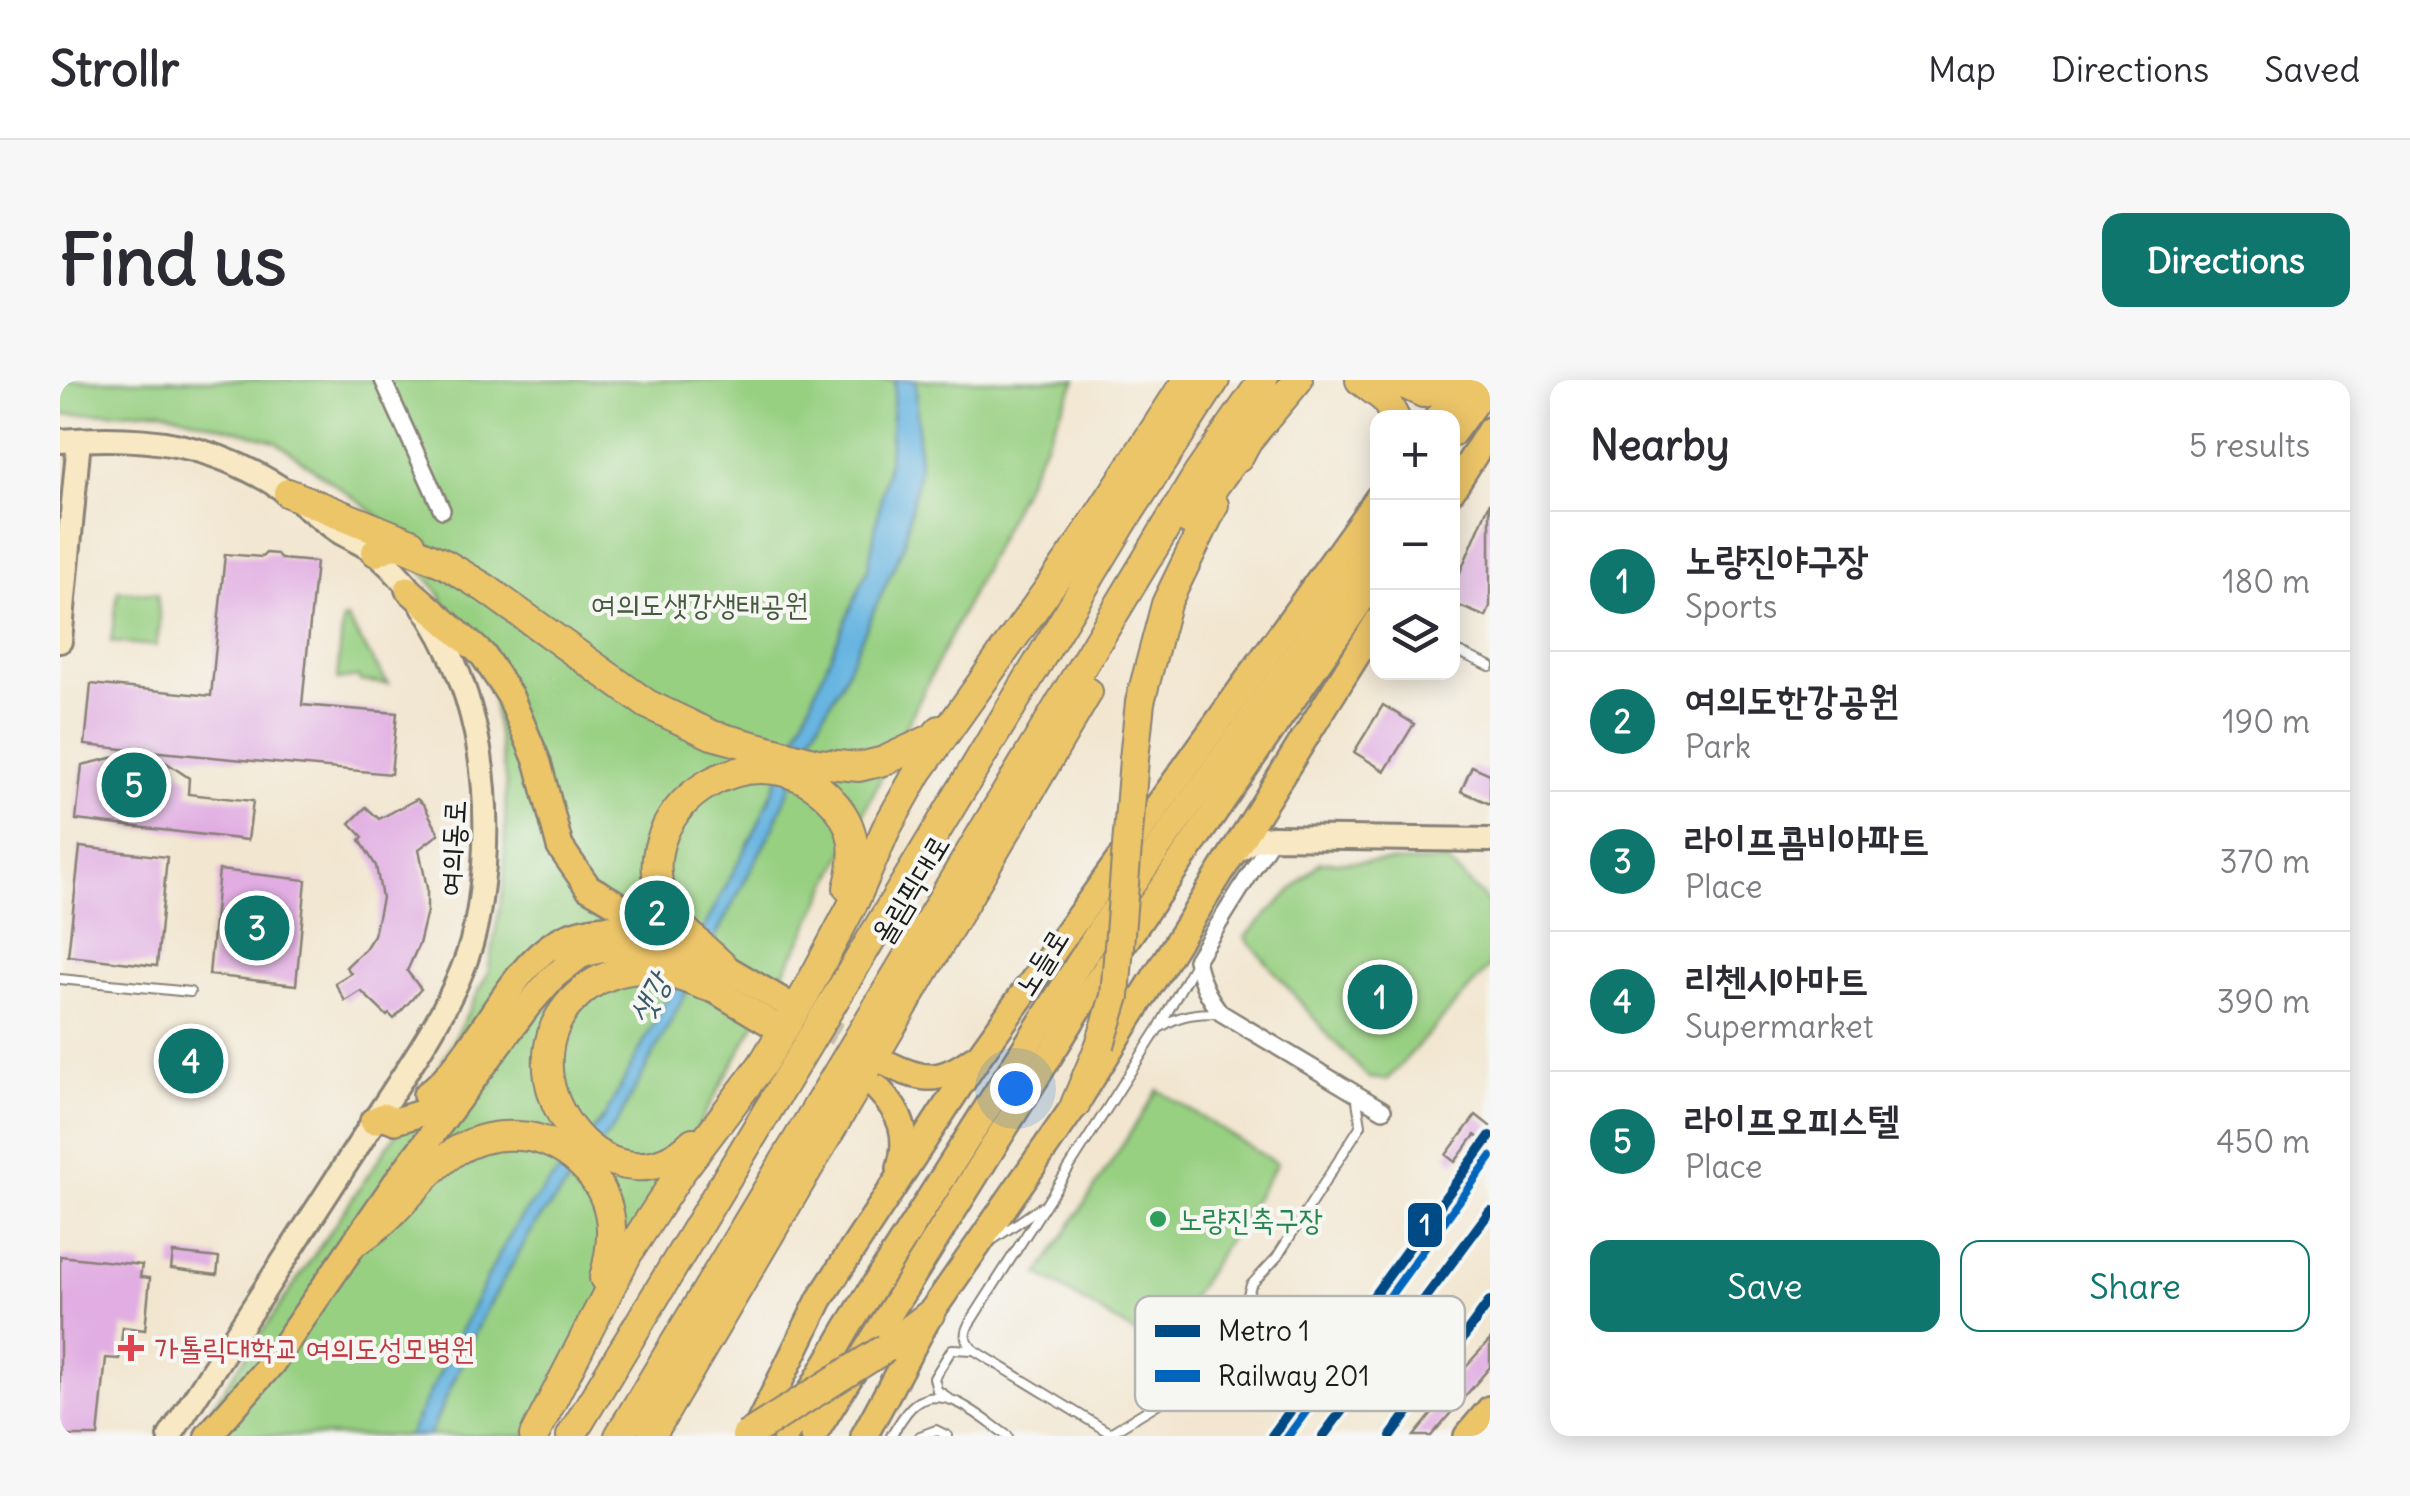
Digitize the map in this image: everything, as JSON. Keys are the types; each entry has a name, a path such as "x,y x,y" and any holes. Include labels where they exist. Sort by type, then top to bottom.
{"highway":[{"path":"358,1240 380,1228 431,1170 465,1144 507,1135 541,1140 602,1169 644,1166 682,1152 726,1108 762,1065 829,952 886,829 918,772 1074,552 1187,380"},
{"name":"올림픽대로","path":"570,1436 1123,522 1214,380"},
{"path":"1360,380 1386,399 1391,410"},
{"path":"1395,380 1423,393 1454,380"},
{"path":"651,1436 1196,508 1292,382"},
{"name":"올림픽대로","path":"618,1436 1198,474 1292,382"},
{"path":"1075,1105 1100,1046 1115,996 1140,702 1166,604 1247,442"},
{"path":"288,493 436,553 647,704 752,758 814,772 884,761 933,738 969,700"},
{"path":"376,552 389,546 415,550 485,588"},
{"path":"718,978 663,972 657,940 663,900 656,870 659,846 684,803 752,758"},
{"path":"814,772 845,816 855,856 829,952"},
{"path":"657,940 718,978"},
{"path":"599,1309 613,1231 602,1169 560,1116 548,1076 551,1034 570,1001 657,940"},
{"path":"534,1436 599,1309 658,1206 726,1108"},
{"path":"750,1436 886,1348 930,1314"}],"main road":[{"path":"1443,410 1465,380"},
{"path":"1460,423 1490,382"},
{"path":"1460,447 1490,406"},
{"path":"1460,477 1490,430"},
{"name":"여의동로","path":"69,440 102,437 183,444 232,462 288,493 339,532 376,552 408,589 465,686 482,759 486,826 482,892 468,954 442,1010 373,1122 170,1436"},
{"path":"60,641 69,440"},
{"path":"750,1436 820,1299 981,1053 1377,500"},
{"name":"노들로","path":"785,1436 848,1327 1100,930 1370,551"},
{"name":"노들로","path":"813,1436 1085,999 1370,588"},
{"path":"408,589 483,655 510,696 527,732 560,846 572,867 588,888 657,940"},
{"path":"864,1436 930,1314 1075,1105 1370,634"},
{"path":"1260,811 1273,837"},
{"path":"1234,852 1253,840 1273,837 1490,840"},
{"path":"373,1122 388,1112 414,1104 450,1074 518,980 550,947 566,937 596,929 657,940"},
{"path":"373,1122 383,1116 396,1121 410,1118 437,1104 464,1077 546,976 582,954 657,940"},
{"path":"208,1436 272,1363 396,1184 526,1008 553,977 582,954"},
{"path":"718,978 777,1013"},
{"path":"894,1185 904,1150 902,1122 883,1077 938,1077 954,1073 981,1053"},
{"path":"1467,1436 1490,1409"}],"street":[{"path":"383,380 442,510"},
{"path":"1273,837 1196,960 1209,998 1220,1013 1382,1110"}],"lane":[{"path":"1460,653 1490,666"},
{"path":"1148,1411 1110,1435 974,1350 965,1332 1158,1029 1192,974 1196,960"},
{"path":"60,979 190,992"},
{"path":"1158,1029 1174,1018 1220,1013"},
{"path":"1248,1296 1251,1285 1277,1257 1361,1126 1356,1095"},
{"path":"970,1255 1046,1204"},
{"path":"974,1350 952,1349 934,1378 937,1390 1008,1436"},
{"path":"891,1436 912,1405 928,1397 946,1396"},
{"path":"920,1436 936,1430 948,1436"}],"green space":[{"name":"여의도샛강생태공원","path":"60,380 1076,380 800,943 526,1436 192,1436 437,1073 488,973 504,883 506,784 492,695 440,594 377,515 275,441 160,410 60,415"},
{"path":"118,591 157,594 160,624 156,646 111,642"},
{"path":"347,619 388,684 360,681 358,677 337,680 343,620"},
{"path":"1447,861 1490,904 1490,966 1387,1080 1369,1078 1245,937 1320,862"},
{"name":"노량진축구장","path":"1158,1090 1277,1164 1192,1296 1135,1296 1135,1333 1039,1274"}],"water":[{"path":"895,380 916,380 919,468 904,544 841,684 814,731 774,826 617,1123 535,1225 482,1318 429,1436 408,1436 521,1217 605,1116 758,825 868,568 889,456"}],"building":[{"path":"1490,502 1490,607 1486,617 1460,606 1460,572"},
{"path":"266,553 277,554 281,559 316,562 302,705 397,713 391,774 149,751 189,778 188,794 253,801 248,840 76,820 82,765 141,751 85,745 91,684 211,696 225,554 262,557"},
{"path":"1383,705 1414,724 1385,771 1354,752"},
{"path":"1472,766 1490,774 1490,804 1461,791"},
{"path":"417,799 439,834 419,849 427,911 407,971 421,989 394,1019 361,991 345,1001 335,983 351,973 346,967 374,935 382,898 376,866 360,840 363,837 350,823 366,807 379,819"},
{"path":"80,847 167,857 157,966 68,956"},
{"path":"219,870 306,880 296,985 209,975"},
{"path":"1476,1115 1490,1126 1490,1146 1475,1135 1455,1162 1446,1155"},
{"path":"173,1253 219,1258 217,1275 171,1269"},
{"path":"60,1256 142,1265 140,1277 150,1278 145,1330 123,1327 119,1359 106,1358 98,1436 60,1436"},
{"path":"1490,1340 1490,1367 1465,1396 1465,1367"},
{"path":"1434,1411 1452,1411 1431,1436 1414,1436"}],"tunnel":[{"path":"784,1002 872,1055"}],"metro line":[{"name":"1","path":"1374,1296 1490,1136"},
{"name":"1","path":"1427,1296 1490,1211"},
{"name":"1","path":"1465,1335 1490,1301"},
{"name":"1","path":"1272,1436 1290,1411"},
{"name":"1","path":"1323,1436 1342,1411"},
{"name":"1","path":"1391,1436 1409,1411"}],"rail line":[{"name":"201","path":"1389,1296 1490,1157"},
{"name":"201","path":"1287,1436 1305,1411"}],"place":[{"name":"라이프오피스텔","path":"134,785"},
{"name":"여의도한강공원","path":"657,913"},
{"name":"라이프콤비아파트","path":"257,928"},
{"name":"노량진야구장","path":"1380,997"},
{"name":"리첸시아마트","path":"191,1061"},
{"name":"노량진축구장","path":"1158,1219"},
{"name":"가톨릭대학교 여의도성모병원","path":"131,1348"}],"water label":[{"name":"샛강","path":"649,998"}]}
